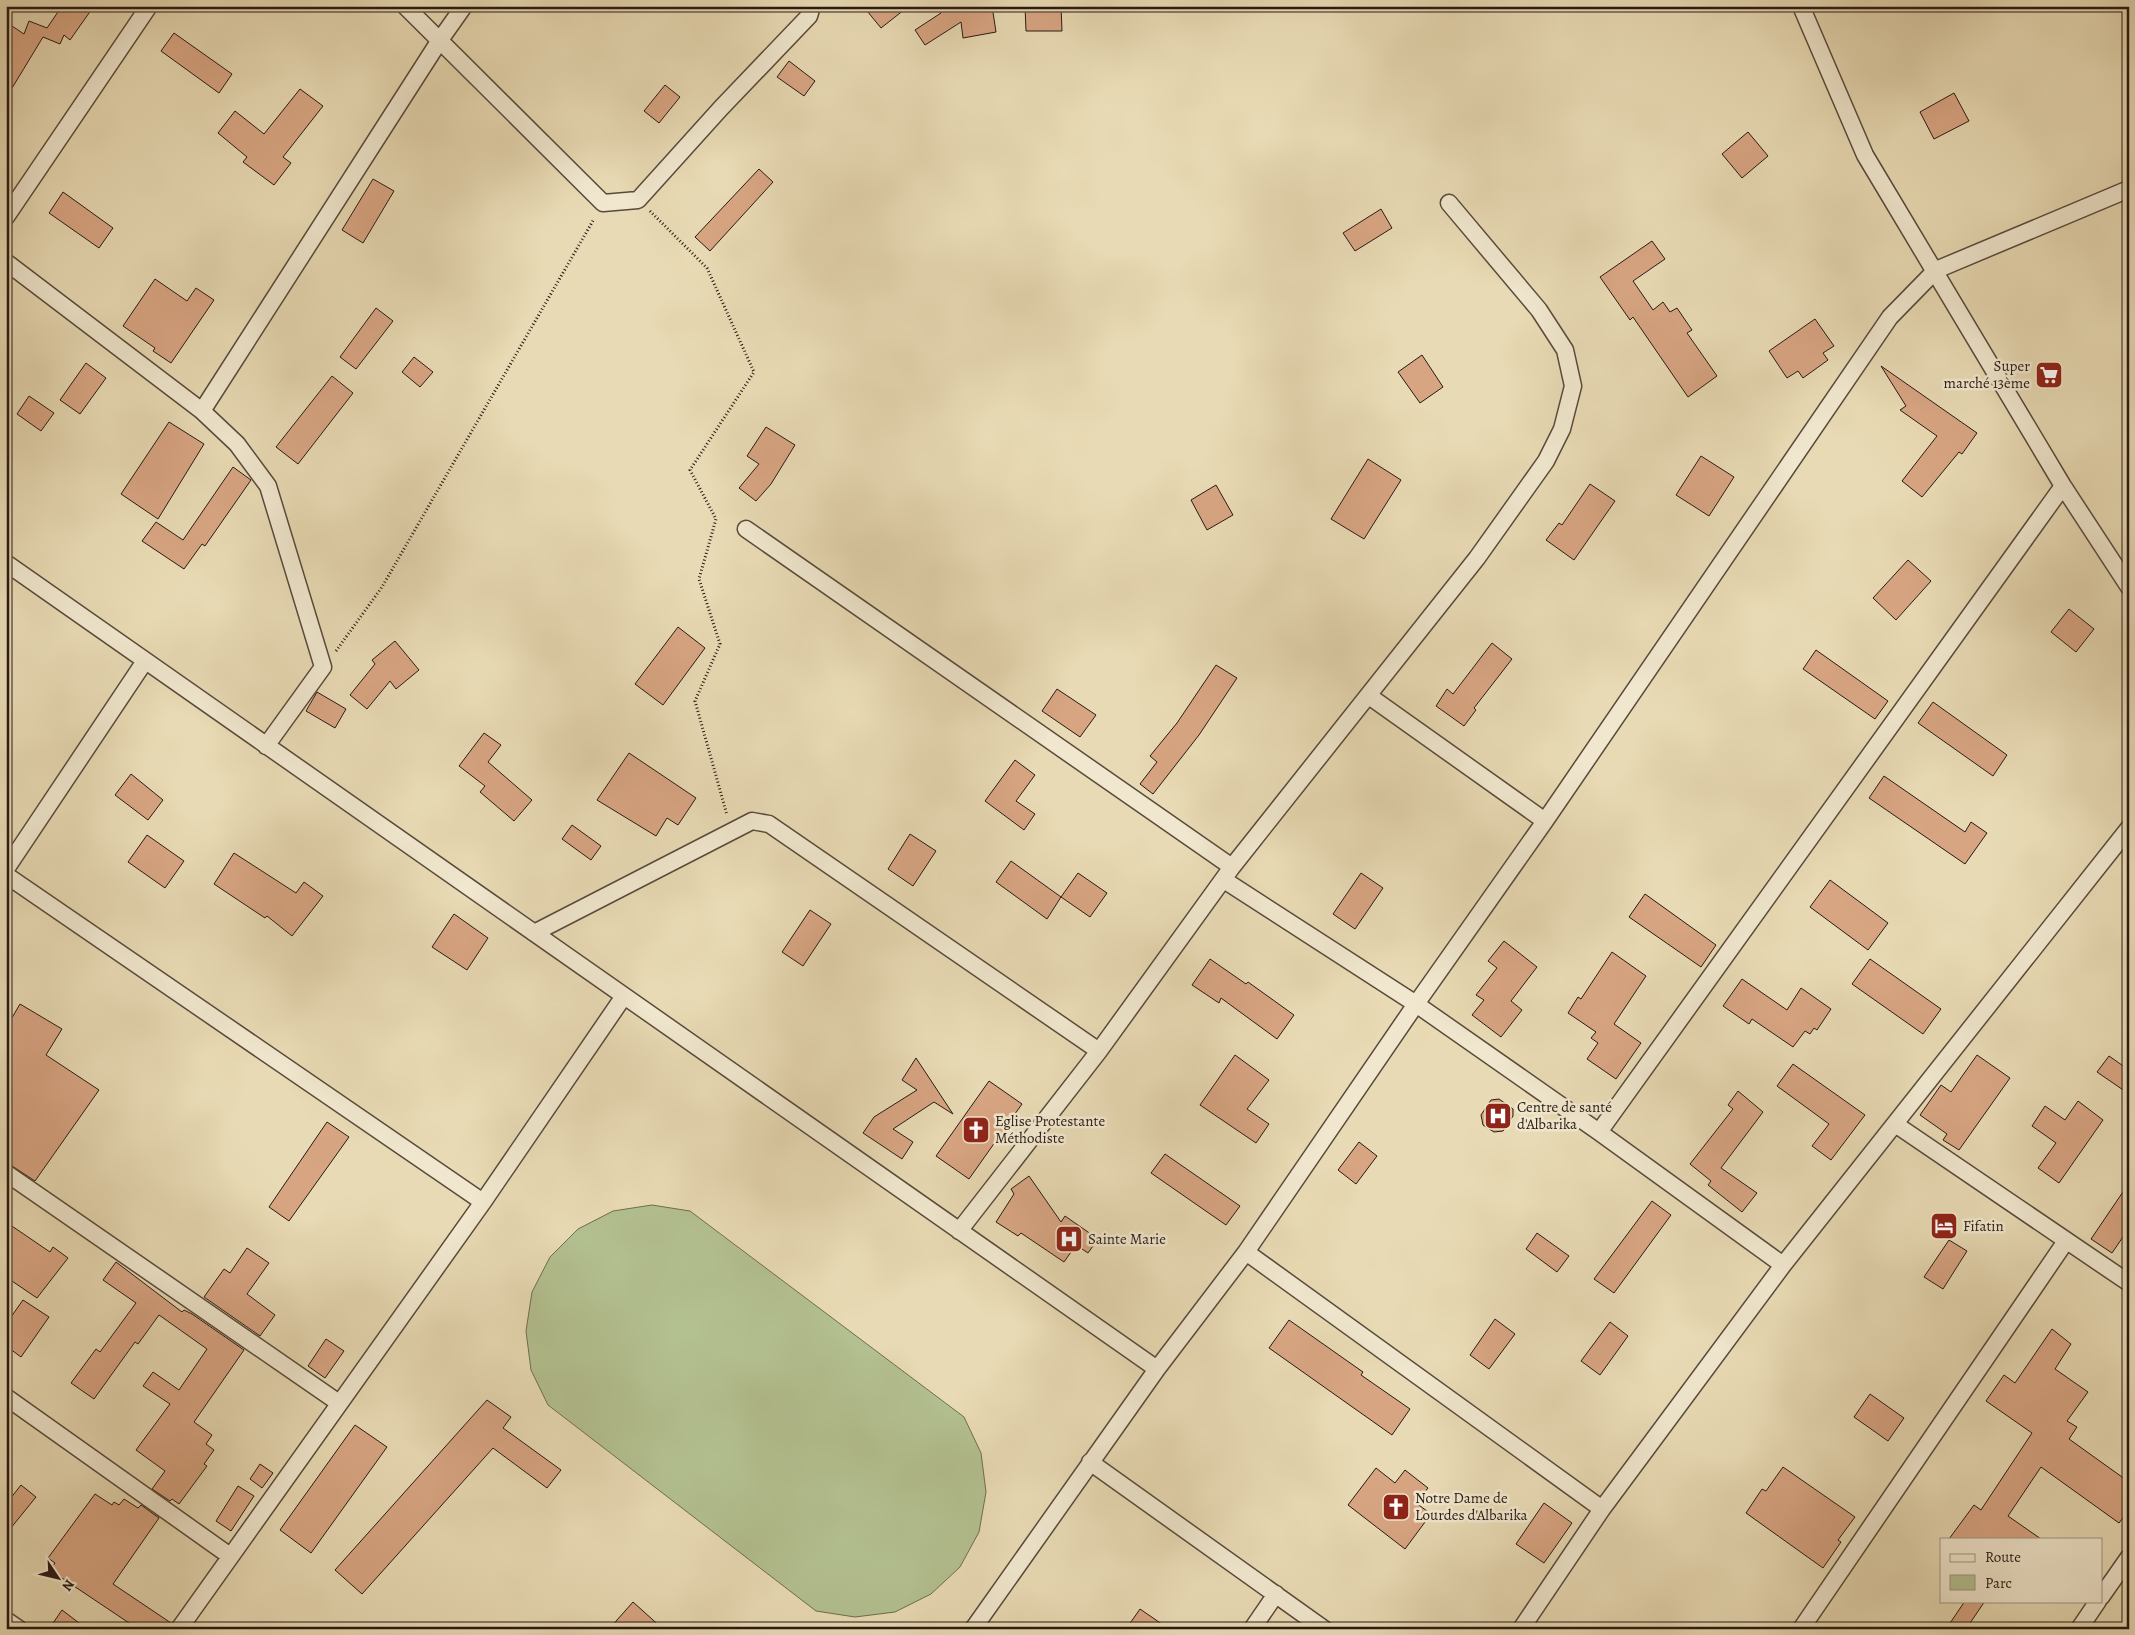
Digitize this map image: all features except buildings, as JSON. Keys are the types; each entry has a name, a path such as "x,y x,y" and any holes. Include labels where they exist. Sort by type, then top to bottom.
{"street":[{"path":"6,217 150,6"},
{"path":"406,6 603,203 638,200 721,108 809,16 812,6"},
{"path":"202,411 440,40 464,6"},
{"path":"1801,6 1866,155 2063,486 2129,587"},
{"path":"973,1629 1157,1369 1246,1252 1416,1004 1545,821 1890,317 1936,270 2129,188"},
{"path":"959,1231 1099,1051 1228,874 1477,558 1546,461 1562,429 1573,386 1566,350 1539,310 1449,203"},
{"path":"6,262 202,411 237,444 268,486 323,667 266,746"},
{"path":"1599,1132 2063,486"},
{"path":"746,529 1228,874 1599,1132 1783,1265"},
{"path":"6,564 1157,1369"},
{"path":"6,869 145,661"},
{"path":"1369,696 1545,821"},
{"path":"534,933 731,830 752,821 769,824 1099,1051"},
{"path":"1521,1629 1602,1509 1783,1265 2129,828"},
{"path":"6,875 484,1202"},
{"path":"179,1629 484,1202 624,996"},
{"path":"1895,1124 2129,1283"},
{"path":"6,1173 339,1403"},
{"path":"1802,1629 2066,1242"},
{"path":"1246,1252 1602,1509"},
{"path":"6,1397 230,1556"},
{"path":"1090,1462 1324,1629"},
{"path":"2102,1596 2129,1557"},
{"path":"1252,1629 1276,1594"},
{"path":"2080,1629 2097,1602"},
{"path":"6,1620 19,1629"}],"path":[{"path":"638,200 707,268 754,372 690,470 716,519 699,579 720,644 695,701 731,830"},
{"path":"323,667 382,587 603,203"}],"green space":[{"path":"652,1205 690,1211 964,1417 981,1453 986,1492 979,1532 960,1567 931,1594 895,1612 855,1617 816,1611 548,1405 531,1370 526,1331 532,1292 550,1257 578,1229 613,1211"}],"place":[{"name":"Super marché 13ème","path":"2049,375"},
{"name":"Centre de santé d'Albarika","path":"1498,1116"},
{"name":"Eglise Protestante Méthodiste","path":"976,1130"},
{"name":"Fifatin","path":"1944,1226"},
{"name":"Sainte Marie","path":"1069,1239"},
{"name":"Notre Dame de Lourdes d'Albarika","path":"1396,1507"}]}
